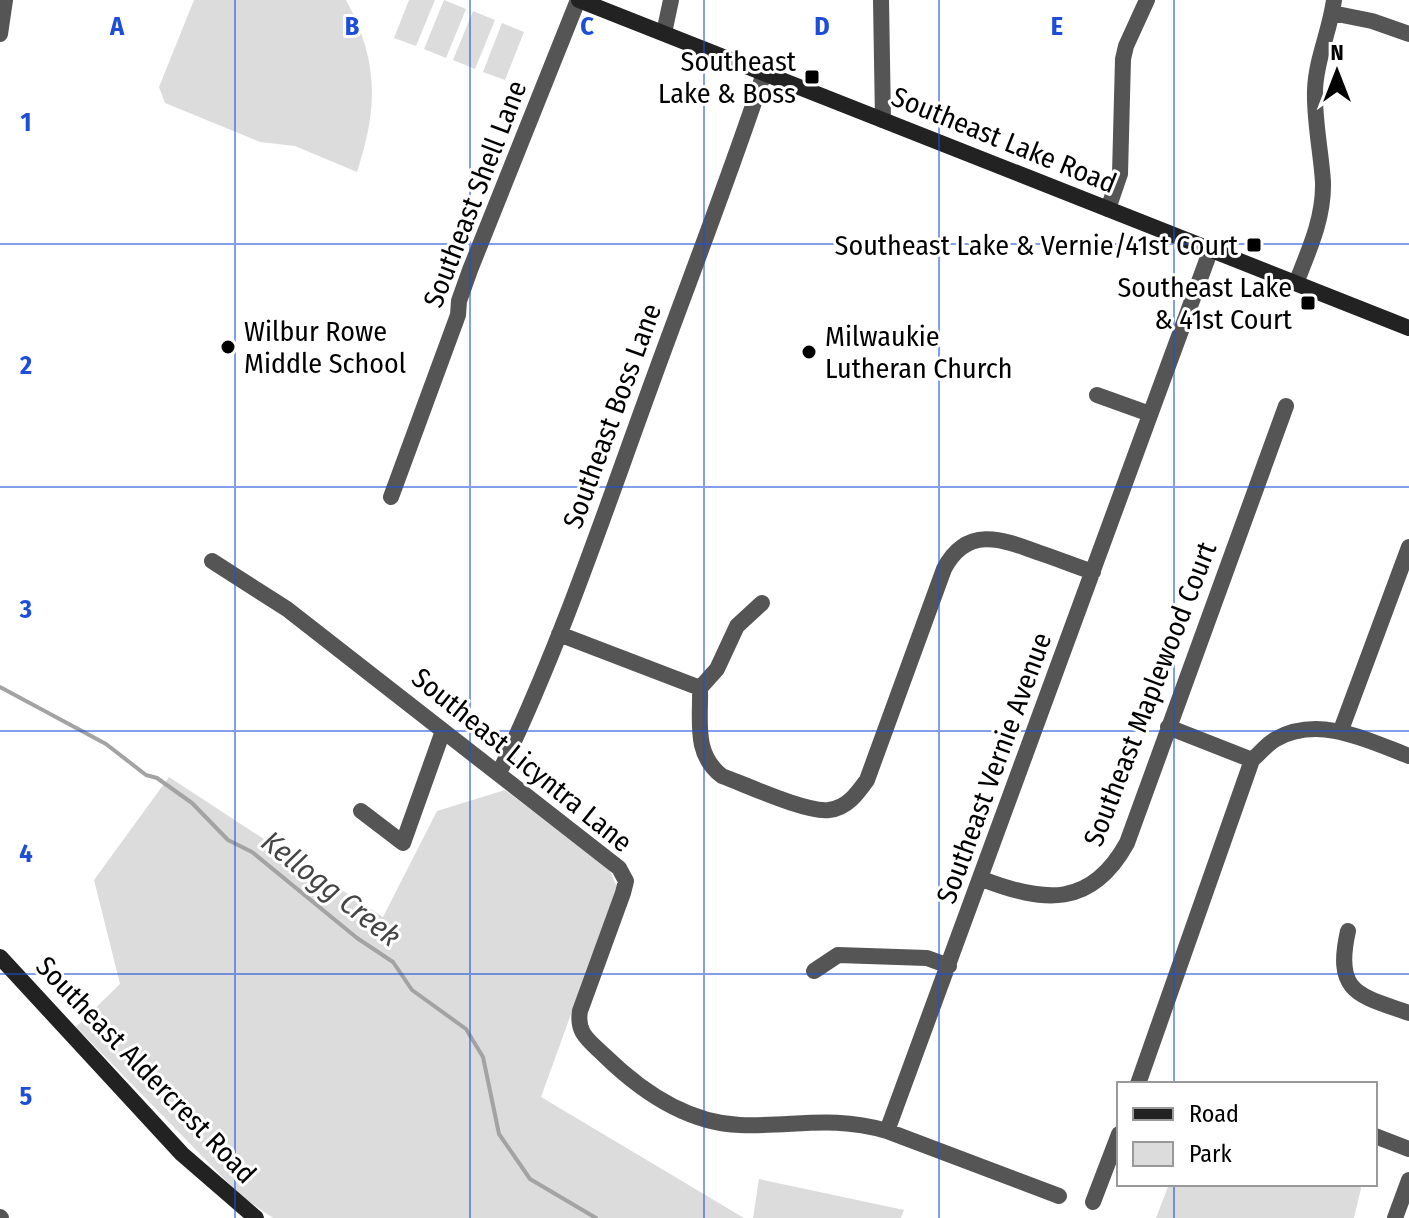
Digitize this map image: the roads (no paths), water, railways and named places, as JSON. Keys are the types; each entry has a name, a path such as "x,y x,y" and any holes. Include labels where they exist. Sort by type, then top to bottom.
{"main road":[{"name":"Southeast Lake Road","path":"579,0 1409,328"},
{"name":"Southeast Aldercrest Road","path":"0,957 182,1154 256,1218"}],"street":[{"path":"0,34 5,0"},
{"name":"Southeast Shell Lane","path":"391,497 458,315 459,301 470,270 579,0"},
{"path":"664,33 671,0"},
{"path":"881,0 883,120"},
{"path":"1108,209 1120,174 1123,59 1130,35 1147,0"},
{"path":"1296,283 1321,213 1323,185 1315,125 1315,88 1321,48 1333,6 1409,34"},
{"name":"Southeast Boss Lane","path":"499,773 559,634 764,73"},
{"name":"Southeast Vernie Avenue","path":"887,1131 1211,249"},
{"path":"1097,395 1150,414"},
{"name":"Southeast Maplewood Court","path":"982,879 1025,894 1046,897 1066,895 1087,888 1118,860 1127,843 1286,406"},
{"path":"762,603 737,626 717,669 700,688 704,757 722,776 813,809 829,810 844,805 867,780 951,556 974,541 998,538 1093,572"},
{"path":"1341,730 1409,547"},
{"name":"Southeast Licyntra Lane","path":"212,561 287,609 619,868 626,881 578,1023 583,1033 629,1079 670,1105 708,1120 739,1125 834,1121 858,1123 887,1131"},
{"path":"559,634 700,688"},
{"path":"1168,727 1252,760"},
{"path":"1139,1082 1252,760 1275,739 1296,731 1341,730 1409,756"},
{"path":"361,811 403,843 443,731"},
{"path":"1348,931 1343,955 1346,979 1366,998 1409,1013"},
{"path":"814,971 838,955 927,958 949,966"},
{"path":"887,1131 1059,1196"},
{"path":"1377,1137 1409,1149"},
{"path":"1093,1202 1117,1139"},
{"path":"1395,1218 1409,1180"}],"waterway":[{"name":"Kellogg Creek","path":"0,687 106,744 146,775 157,778 192,803 228,840 252,852 357,938 393,962 412,990 466,1029 483,1057 499,1134 530,1179 596,1218"}],"place":[{"name":"Southeast Lake & Boss","path":"812,77"},
{"name":"Southeast Lake & Vernie/41st Court","path":"1254,245"},
{"name":"Southeast Lake & 41st Court","path":"1308,303"},
{"name":"Wilbur Rowe Middle School","path":"228,347"},
{"name":"Milwaukie Lutheran Church","path":"809,352"}]}
